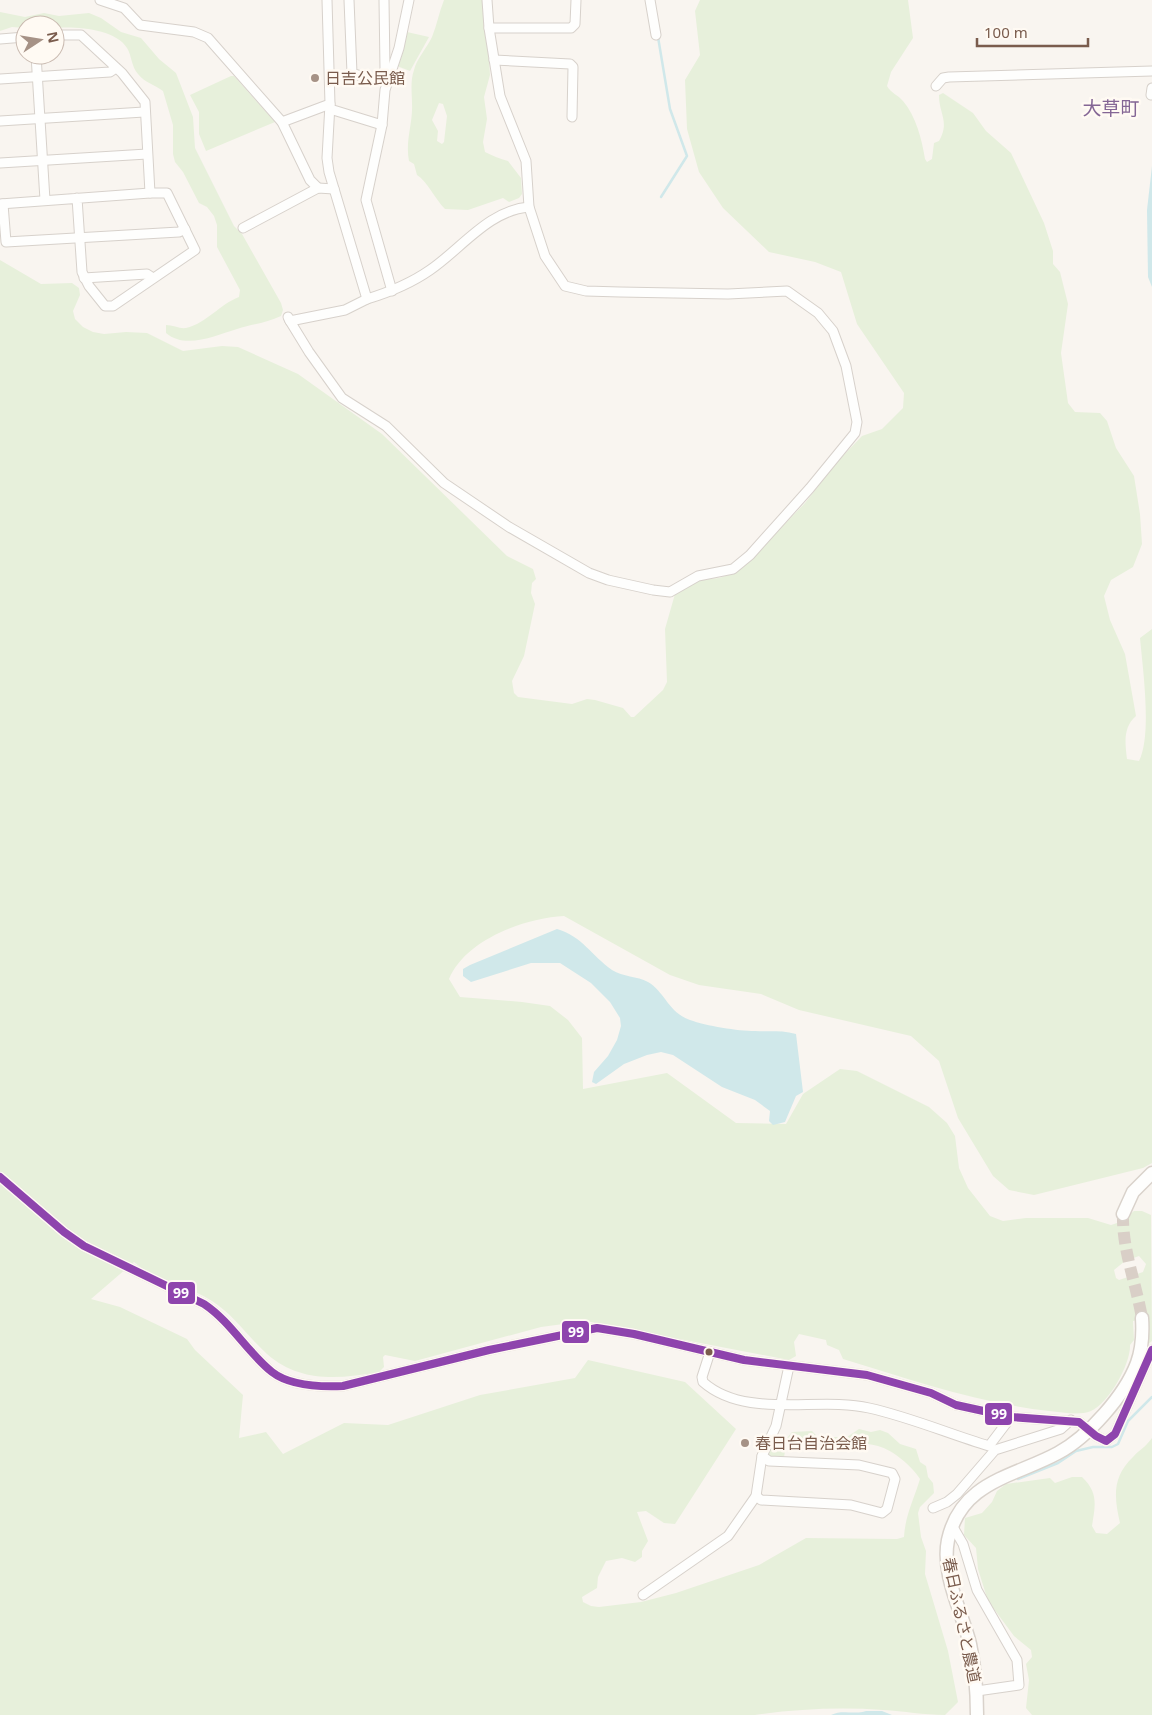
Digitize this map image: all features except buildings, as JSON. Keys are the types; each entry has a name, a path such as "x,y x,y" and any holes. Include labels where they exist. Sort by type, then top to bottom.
{"street":[{"path":"103,0 124,8 140,25 203,34 282,122 310,180 318,188"},
{"path":"327,0 330,106 327,158 334,189 367,299"},
{"path":"349,0 351,70 354,75 374,81 381,78 385,69 384,0"},
{"path":"392,291 366,200 382,125 385,90 399,48 408,0"},
{"path":"487,0 489,28 500,96 526,161 529,207 545,256 565,286 586,291 603,292 728,294 787,291 818,313 833,332 846,366 857,422 855,433 810,488 750,555 733,569 698,576 670,592 665,592 608,580 572,564 444,483 386,426 342,398 309,352 289,319 345,310 367,299 392,291 431,270 480,229 500,216 519,208 529,207"},
{"path":"489,28 573,27 576,0"},
{"path":"650,0 656,35"},
{"path":"65,35 81,35 122,73 145,102 144,112 150,193"},
{"path":"0,39 15,38"},
{"path":"494,60 570,64 573,68 572,117"},
{"path":"37,65 45,200"},
{"path":"0,79 110,72 116,68"},
{"path":"936,86 943,78 949,77 1152,71"},
{"path":"282,122 330,106 382,125"},
{"path":"0,121 144,112"},
{"path":"0,163 147,154"},
{"path":"243,228 318,188 334,189"},
{"path":"77,198 79,238 84,278 105,306 113,306 195,250 185,229 167,193 150,193 45,200 2,204 6,242 79,238 179,232 185,229"},
{"path":"84,278 147,274 153,278"},
{"path":"1123,1214 1133,1192 1152,1173"},
{"path":"0,1177 64,1232 84,1246 204,1304 228,1324 272,1372 294,1381 321,1386 343,1386 480,1352 597,1328 634,1334 710,1352 789,1366 867,1374 930,1393 956,1405 1011,1417 1080,1422 1106,1442 1115,1434 1152,1350"},
{"name":"春日ふるさと農道","path":"977,1715 977,1691 970,1646 948,1567 948,1541 953,1527 962,1510 982,1488 1000,1477 1060,1452 1089,1429 1122,1390 1133,1372 1141,1345 1142,1318"},
{"path":"710,1352 702,1377 706,1385 730,1396 754,1402 868,1408 993,1448 1061,1429 1072,1420"},
{"path":"644,1595 728,1536 756,1496 762,1456 773,1435 789,1366"},
{"path":"933,1508 947,1502 957,1494 993,1448 1011,1417"},
{"path":"756,1496 761,1500 851,1505 882,1513 887,1509 895,1479 892,1473 859,1465 769,1461 762,1456"},
{"path":"953,1527 963,1544 977,1590 1018,1660 1019,1685 977,1691"}],"green space":[{"path":"444,0 485,0 490,75 484,97 487,119 483,142 485,152 508,161 521,178 522,194 519,198 509,202 503,198 468,210 445,209 424,181 417,175 414,164 409,161 408,146 412,111 413,74 417,61 432,37","holes":["439,103 443,104 447,116 444,142 442,144 437,141 438,131 432,120"]},
{"path":"700,0 908,0 913,38 891,72 887,86 908,107 920,136 925,159 927,162 932,159 934,143 939,141 944,128 939,102 939,95 943,93 973,113 986,131 1011,153 1044,223 1053,251 1053,264 1060,272 1068,304 1061,353 1068,403 1075,412 1100,413 1107,421 1116,448 1134,476 1140,514 1142,544 1133,567 1111,580 1104,596 1110,620 1125,654 1136,716 1127,730 1127,759 1139,761 1143,750 1146,719 1140,638 1152,629 1152,1163 1143,1168 1034,1195 1009,1190 993,1176 958,1118 939,1061 911,1036 799,1010 761,994 699,985 670,975 564,916 531,921 482,942 457,965 449,979 460,997 550,1006 568,1020 582,1038 583,1089 667,1073 736,1123 786,1124 803,1094 840,1069 857,1071 929,1107 947,1123 955,1136 959,1168 968,1188 990,1216 1003,1221 1026,1218 1088,1218 1111,1225 1120,1222 1134,1211 1142,1211 1151,1215 1152,1341 1147,1345 1149,1325 1146,1319 1133,1321 1134,1340 1130,1345 1127,1362 1118,1382 1098,1407 1081,1413 1065,1413 1023,1407 945,1390 843,1359 839,1350 827,1345 826,1340 799,1334 794,1342 796,1356 789,1360 586,1321 541,1327 415,1361 385,1355 383,1357 384,1367 379,1372 320,1377 293,1370 280,1363 267,1354 234,1319 212,1301 152,1274 134,1262 91,1299 120,1307 187,1339 195,1350 243,1395 239,1438 266,1432 283,1454 344,1423 388,1425 480,1395 575,1378 588,1360 685,1382 736,1429 675,1524 664,1523 646,1511 637,1512 648,1541 642,1551 642,1557 635,1562 622,1558 606,1561 598,1577 597,1588 582,1597 583,1602 591,1606 599,1607 641,1602 676,1593 759,1565 806,1538 897,1539 904,1537 908,1515 920,1479 902,1459 884,1448 868,1444 834,1441 790,1443 787,1438 792,1432 812,1431 818,1437 847,1437 859,1429 871,1432 880,1430 888,1433 900,1444 916,1449 920,1462 926,1466 928,1477 933,1483 934,1493 920,1507 918,1513 921,1537 926,1551 925,1574 948,1651 958,1702 945,1715 835,1709 787,1711 755,1715 0,1715 0,260 41,284 72,283 79,288 80,295 73,311 75,319 83,327 93,332 104,334 147,333 183,351 222,346 238,347 298,374 382,434 507,556 533,569 536,579 532,583 531,593 535,604 524,656 512,681 514,693 518,697 572,704 587,699 595,700 623,708 631,717 634,717 663,690 667,682 665,629 675,594 699,580 719,578 737,572 805,503 838,461 862,436 882,429 903,408 904,393 857,324 841,272 815,262 769,252 723,208 699,172 687,129 685,80 700,55 695,11","holes":["1139,1256 1146,1264 1143,1272 1119,1280 1116,1278 1114,1270 1125,1261"]},
{"path":"0,12 15,15 15,27 0,31"},
{"path":"44,13 54,15 34,15"},
{"path":"89,13 101,18 121,32 141,38 159,59 176,73 193,117 195,148 234,226 242,234 281,303 283,310 281,316 201,340 183,340 174,338 166,333 166,325 181,328 194,326 239,297 240,290 217,247 217,225 214,216 207,207 199,203 183,172 175,162 173,154 173,125 163,91 141,77 134,68 130,54 122,42 105,33 84,28 65,28 65,15"},
{"path":"407,32 429,37 410,71 397,66"},
{"path":"234,76 275,122 206,151 199,134 199,112 190,95"},
{"path":"1152,1438 1152,1715 1032,1715 1026,1708 1029,1680 1026,1664 1032,1657 1031,1650 1014,1636 988,1601 978,1569 976,1548 964,1535 965,1518 982,1513 992,1502 997,1491 1006,1484 1050,1478 1055,1483 1072,1477 1082,1477 1091,1489 1095,1500 1092,1526 1096,1533 1107,1534 1120,1523 1116,1488 1121,1472"},
{"path":"786,1443 784,1458 769,1457 766,1454 770,1449"}],"water":[{"path":"1152,166 1152,287 1148,277 1147,210"},
{"path":"557,929 566,932 580,941 612,970 648,982 654,986 677,1012 690,1020 731,1029 796,1034 803,1092 796,1096 785,1122 773,1125 769,1121 770,1111 755,1100 722,1087 673,1055 661,1052 624,1064 596,1084 592,1082 594,1072 608,1056 617,1040 621,1026 620,1018 610,1002 591,983 560,963 531,963 471,982 463,976 463,969 470,965"},
{"path":"882,1711 892,1715 831,1715 840,1712"}],"waterway":[{"path":"658,37 670,109 687,156 661,197"},
{"path":"1018,1479 1058,1463 1076,1451 1093,1447 1112,1447 1118,1444 1128,1421 1152,1397"}],"tunnel":[{"path":"1123,1214 1127,1253 1142,1318"}],"transit line":[{"name":"99","path":"0,1177 64,1232 84,1246 204,1304 214,1311 272,1372 279,1377 306,1385 343,1386 489,1350 597,1328 634,1334 744,1360 867,1375 931,1393 956,1405 1011,1417 1079,1422 1096,1436 1106,1441 1115,1434 1152,1350"}],"place":[{"name":"日吉公民館","path":"315,78"},
{"name":"春日台自治会館","path":"745,1443"}],"district":[{"name":"大草町","path":"1111,108"}]}
